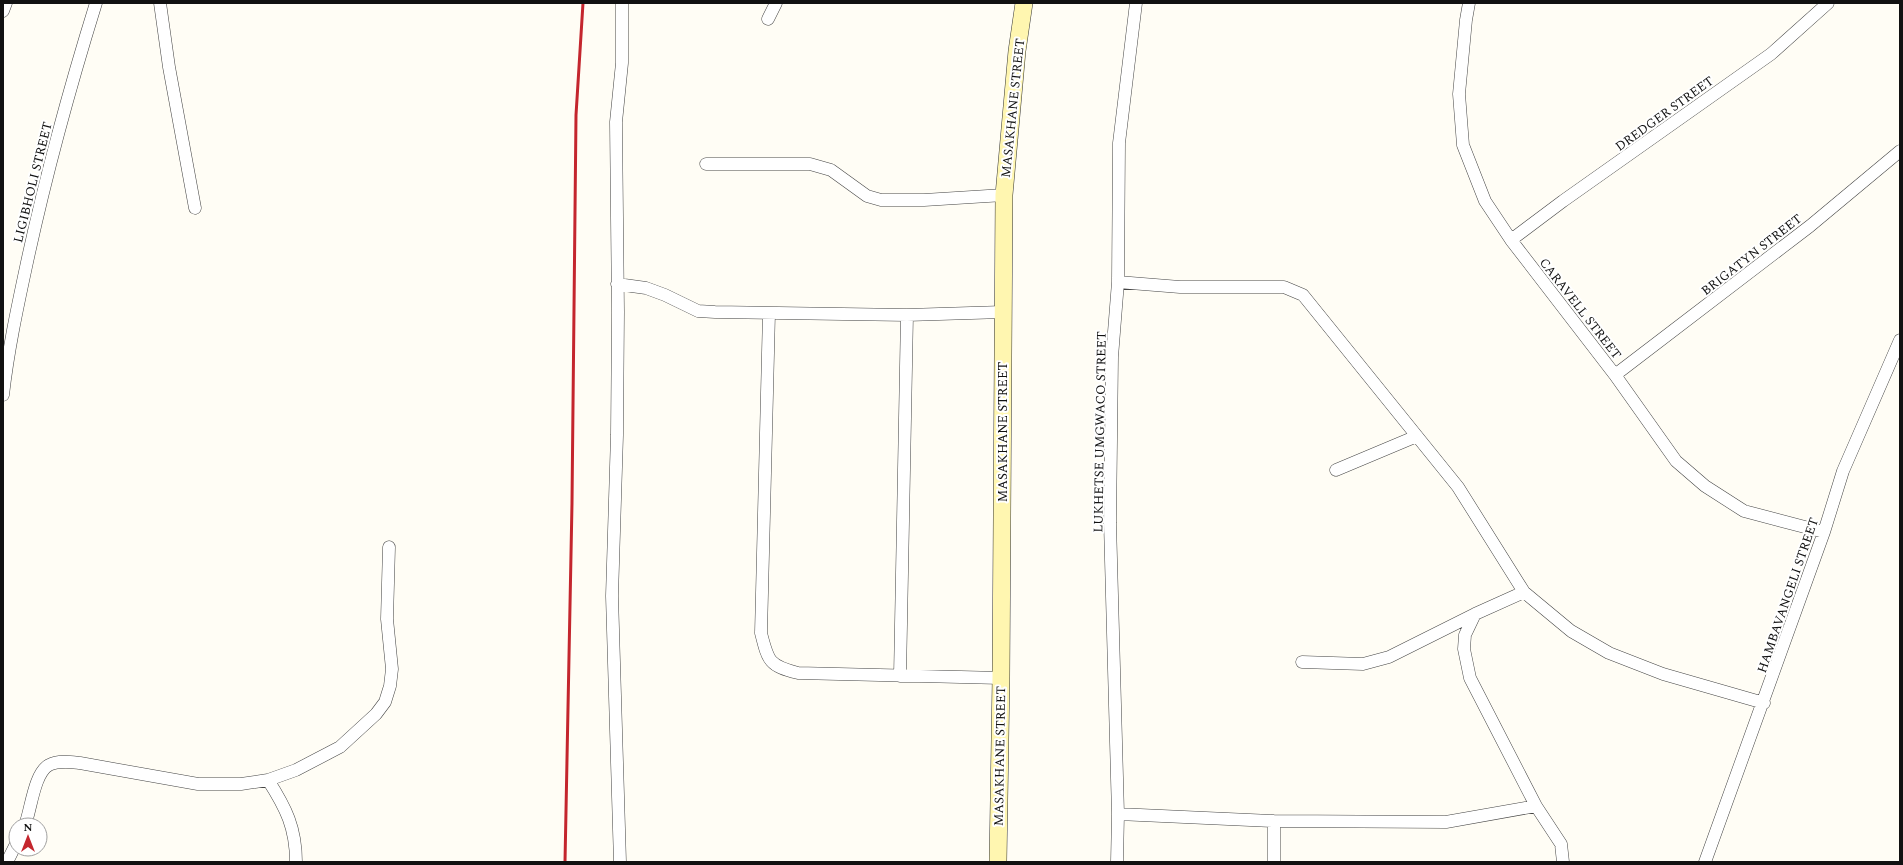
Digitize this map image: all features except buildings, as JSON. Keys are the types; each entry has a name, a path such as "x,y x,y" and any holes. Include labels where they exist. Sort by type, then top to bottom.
{"street":[{"path":"3,11 6,3"},
{"name":"LIGIBHOLI STREET","path":"3,395 6,362 32,239 61,123 96,3"},
{"path":"160,3 169,67 195,208"},
{"path":"620,862 612,596 617,435 616,122 622,63 622,3"},
{"path":"768,19 776,3"},
{"name":"MASAKHANE STREET","path":"998,862 1001,678 1004,194 1017,52 1024,3"},
{"name":"LUKHETSE UMGWACO STREET","path":"1117,862 1118,814 1110,523 1112,357 1118,282 1119,143 1136,3"},
{"name":"CARAVELL STREET","path":"1469,3 1459,94 1463,145 1485,201 1512,240 1615,375 1676,461 1705,486 1744,511 1824,532"},
{"name":"DREDGER STREET","path":"1512,240 1563,201 1771,54 1828,3"},
{"name":"BRIGATYN STREET","path":"1615,375 1810,226 1900,151"},
{"path":"706,164 810,164 831,170 867,196 881,200 924,200 1004,194"},
{"path":"1118,282 1180,287 1284,287 1303,295 1458,487 1524,592 1571,631 1609,653 1663,674 1764,703"},
{"path":"617,284 652,290 698,311 907,315 1003,312"},
{"path":"769,313 761,633 767,656 780,668 798,673 1001,678"},
{"path":"900,676 907,315"},
{"name":"HAMBAVANGELI STREET","path":"1705,862 1727,798 1764,703 1824,532 1843,472 1900,340"},
{"path":"1336,470 1416,436"},
{"path":"27,817 41,774 49,765 63,762 100,766 198,784 241,784 268,780 296,770 340,747 376,714 385,702 390,686 392,669 386,618 389,547"},
{"path":"1302,662 1363,664 1389,657 1475,614 1524,592"},
{"path":"1475,614 1465,635 1464,649 1470,678 1536,806 1561,844 1563,862"},
{"path":"268,780 287,812 293,829 296,862"},
{"path":"1118,814 1274,821 1392,823 1446,822 1536,806"},
{"path":"1274,821 1274,862"}],"railway":[{"path":"565,862 572,503 576,115 583,3"}]}
